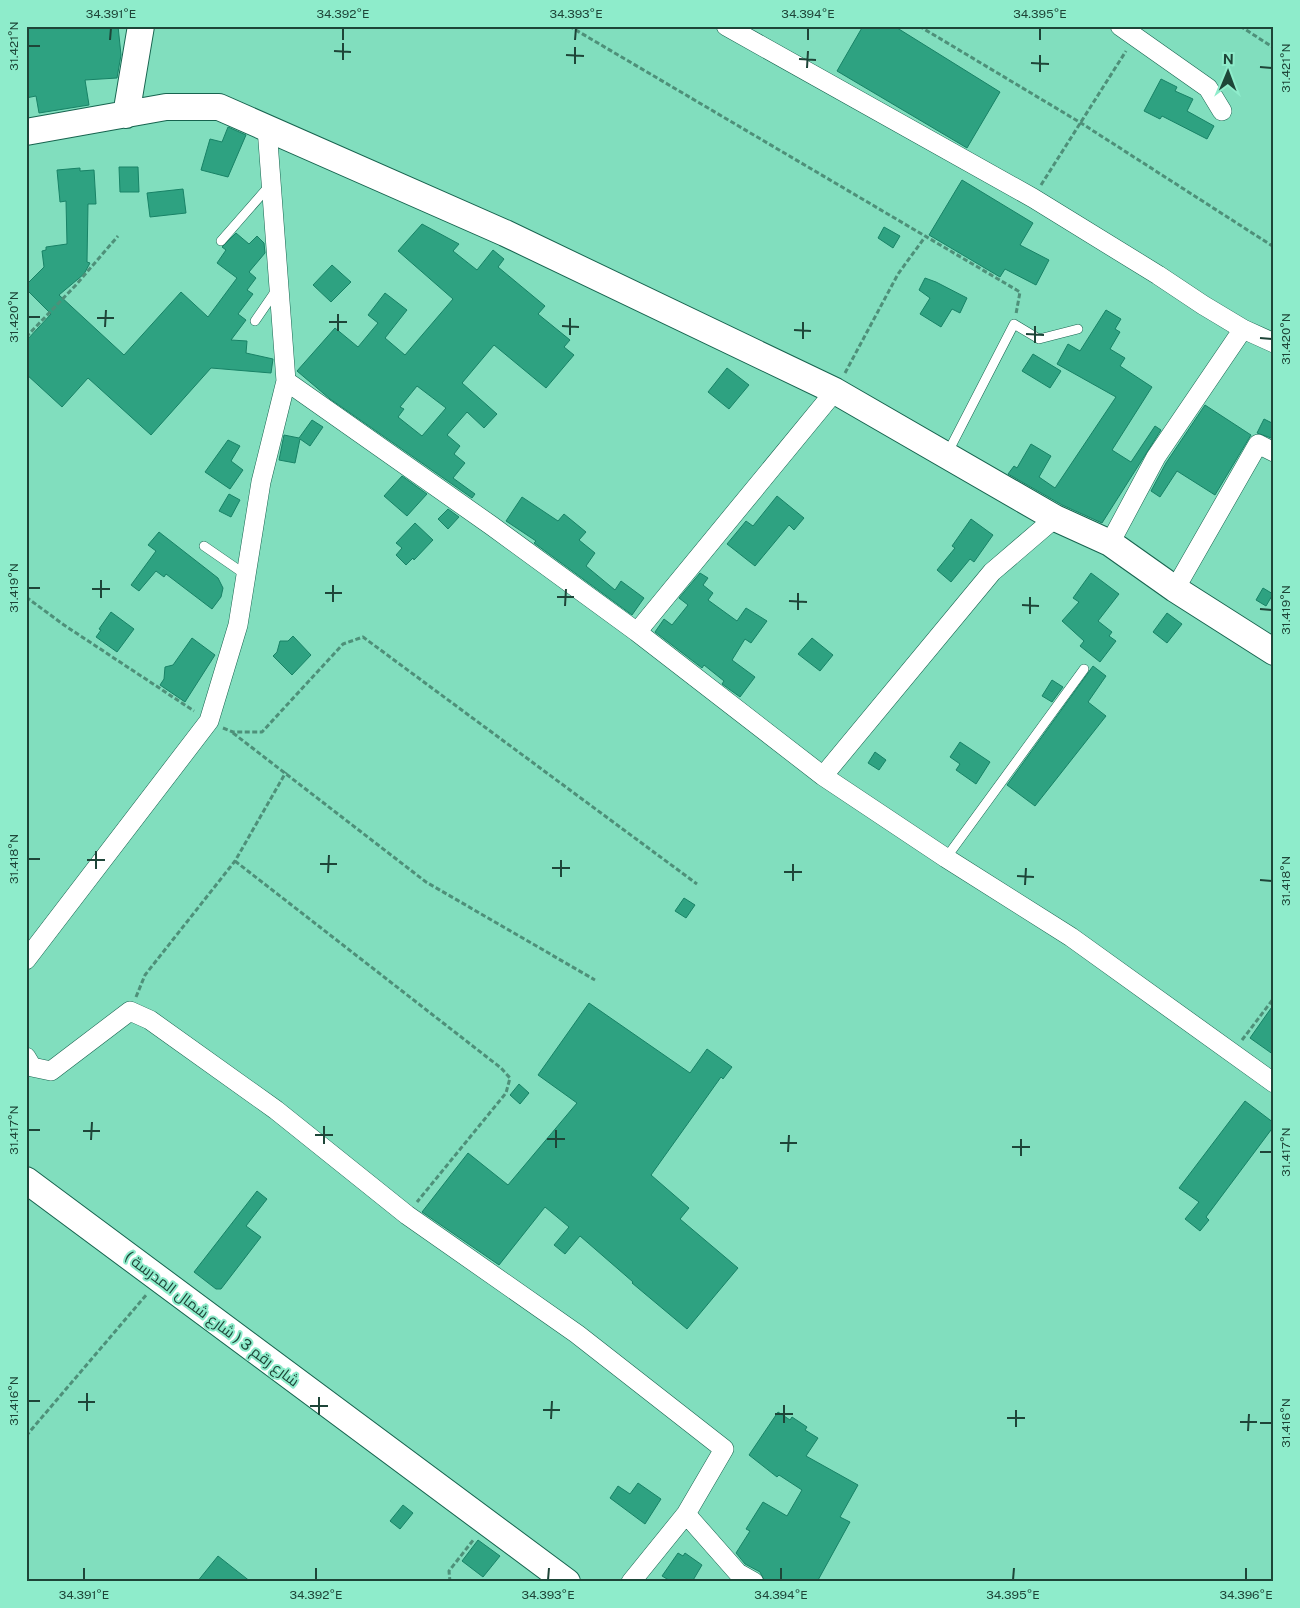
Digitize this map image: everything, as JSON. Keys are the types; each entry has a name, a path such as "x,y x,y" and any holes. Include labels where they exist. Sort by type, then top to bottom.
{"street":[{"path":"126,114 141,26"},
{"path":"726,26 1033,198 1243,329 1274,343"},
{"path":"1128,31 1208,88 1222,111"},
{"path":"26,132 166,107 218,107 506,232 835,391 1055,518 1110,543 1175,589 1274,652"},
{"path":"26,960 209,721 238,625 261,482 286,381 267,128"},
{"path":"1110,543 1156,458 1243,329"},
{"path":"286,381 500,531 637,632 823,776 946,858 1072,937 1232,1054 1274,1082"},
{"path":"637,632 835,391"},
{"path":"1175,589 1258,444 1274,452"},
{"path":"823,776 992,572 1055,518"},
{"path":"26,1057 32,1067 51,1071 130,1011 150,1020 276,1110 406,1215 577,1334 724,1449 686,1514 631,1582"},
{"name":"شارع رقم 3 ( شارع شمال المدرسة )","path":"26,1180 567,1582"},
{"path":"686,1514 738,1572 754,1582"}],"lane":[{"path":"221,241 272,183"},
{"path":"255,321 280,285"},
{"path":"946,455 1014,324 1039,339 1078,329"},
{"path":"204,546 246,575"},
{"path":"946,858 1084,669"}],"path":[{"path":"569,26 1020,292 1014,324"},
{"path":"919,26 1081,123 1274,247"},
{"path":"1240,26 1274,48"},
{"path":"1252,32 1255,26"},
{"path":"1033,198 1081,123 1128,31"},
{"path":"26,337 76,286 118,236"},
{"path":"835,391 898,274 925,237"},
{"path":"26,597 64,625 209,721 233,732 426,882 595,980"},
{"path":"233,732 262,732 343,644 363,637 697,884"},
{"path":"130,1011 145,975 235,861 286,772"},
{"path":"235,861 501,1068 510,1078 506,1093 406,1215"},
{"path":"1232,1054 1274,998"},
{"path":"26,1436 159,1280"},
{"path":"450,1582 449,1571 487,1523"}],"building":[{"path":"26,26 118,26 121,55 117,78 85,80 89,105 39,113 36,96 26,98"},
{"path":"863,26 894,26 1000,92 967,148 837,71"},
{"path":"1161,79 1177,87 1175,91 1193,99 1187,111 1214,126 1207,139 1162,116 1160,119 1144,111"},
{"path":"228,127 246,135 228,177 201,170 210,139 222,142"},
{"path":"119,167 138,167 139,192 120,192"},
{"path":"80,168 80,171 94,170 96,204 88,204 87,262 90,263 84,274 59,295 124,355 181,292 208,317 237,278 217,263 226,250 222,247 236,233 249,244 257,236 264,243 265,253 249,272 256,278 247,290 253,294 238,314 246,320 231,340 247,341 246,353 273,359 271,373 211,368 151,435 88,378 62,407 26,374 26,341 51,314 26,289 26,285 44,267 42,251 46,250 46,247 67,244 66,201 60,202 57,170"},
{"path":"962,180 1033,223 1020,245 1049,260 1036,285 1005,269 1000,277 929,235"},
{"path":"183,189 186,213 150,217 147,193"},
{"path":"422,224 459,244 453,251 477,270 493,250 504,259 498,267 545,306 538,314 570,340 564,347 574,355 546,388 494,345 462,383 497,414 484,428 467,412 447,435 460,446 454,454 465,463 453,478 475,494 472,498 330,399 297,371 335,328 358,347 378,323 368,315 385,293 407,310 385,338 405,355 453,299 398,251","holes":["417,386 446,408 422,436 398,417 404,409 400,407"]},
{"path":"884,227 900,236 893,248 878,238"},
{"path":"332,265 351,282 331,302 313,285"},
{"path":"925,278 967,298 960,313 952,309 941,327 920,314 930,298 919,290"},
{"path":"1106,310 1121,319 1115,329 1120,332 1110,349 1125,358 1120,366 1152,387 1112,450 1131,462 1155,426 1161,430 1102,523 1062,505 1008,474 1014,466 1017,468 1031,444 1051,456 1039,477 1055,488 1116,397 1057,364 1068,344 1080,351"},
{"path":"1033,354 1061,371 1050,388 1022,371"},
{"path":"727,368 749,385 729,409 708,392"},
{"path":"1205,405 1251,435 1215,495 1177,471 1160,497 1151,491 1166,463"},
{"path":"1264,419 1274,424 1274,439 1257,433"},
{"path":"312,420 323,427 310,446 300,439 295,463 279,460 284,435 299,438"},
{"path":"228,440 240,446 231,461 243,470 230,489 205,472"},
{"path":"402,476 427,494 407,516 384,496"},
{"path":"229,494 240,500 231,517 219,511"},
{"path":"777,496 804,518 794,530 789,525 755,566 727,544 746,521 753,526"},
{"path":"522,497 558,521 564,514 586,532 579,540 595,553 586,566 615,590 621,581 644,598 632,615 534,543 536,541 506,521"},
{"path":"448,509 459,517 448,529 438,519"},
{"path":"971,519 993,535 974,562 970,559 951,582 937,570 955,548 952,546"},
{"path":"415,523 433,540 414,560 413,558 406,565 396,555 402,548 396,543"},
{"path":"159,532 218,578 223,588 221,597 212,609 166,574 164,577 156,571 139,591 131,585 156,551 148,545"},
{"path":"700,573 708,578 703,585 713,593 708,600 737,621 746,608 767,621 751,643 745,639 732,660 755,677 740,697 722,684 724,681 704,665 702,668 655,632 664,619 672,625 688,605 679,598"},
{"path":"1091,573 1119,594 1098,621 1112,632 1109,636 1116,641 1100,662 1080,646 1084,641 1062,621 1079,602 1073,598"},
{"path":"1263,588 1273,594 1266,606 1256,600"},
{"path":"111,612 134,629 117,652 96,637 101,630 99,629"},
{"path":"1167,613 1182,624 1167,643 1153,632"},
{"path":"293,636 311,655 292,675 273,656 277,652 280,641 288,641"},
{"path":"192,638 215,655 185,702 160,685 164,679 165,667 173,665"},
{"path":"812,638 833,655 820,671 798,654"},
{"path":"1093,666 1106,676 1088,702 1106,716 1035,806 1007,785"},
{"path":"1052,680 1063,687 1052,702 1042,696"},
{"path":"960,742 990,762 976,784 956,770 960,764 950,757"},
{"path":"875,752 886,760 879,770 868,763"},
{"path":"684,898 695,905 686,918 675,911"},
{"path":"589,1003 690,1073 707,1049 732,1067 723,1079 721,1077 651,1175 689,1208 680,1219 738,1268 687,1329 580,1236 565,1254 554,1245 569,1227 545,1207 499,1265 422,1212 468,1153 508,1185 577,1103 538,1075"},
{"path":"1274,1004 1274,1055 1250,1038"},
{"path":"519,1084 529,1093 520,1104 510,1095"},
{"path":"1245,1101 1274,1123 1274,1126 1206,1217 1209,1220 1200,1231 1185,1219 1199,1202 1179,1188"},
{"path":"257,1191 267,1199 246,1226 261,1237 221,1289 216,1289 194,1272"},
{"path":"778,1412 790,1420 792,1417 807,1427 805,1430 818,1438 806,1456 858,1485 840,1517 850,1522 817,1582 765,1582 760,1572 745,1564 736,1553 750,1531 746,1529 763,1502 787,1516 802,1490 779,1475 777,1477 749,1455"},
{"path":"638,1483 661,1499 645,1524 610,1498 618,1486 630,1494"},
{"path":"403,1505 413,1513 400,1529 390,1521"},
{"path":"478,1540 500,1556 483,1577 462,1561"},
{"path":"678,1553 683,1556 685,1553 702,1565 692,1582 672,1582 662,1576"},
{"path":"218,1556 251,1582 197,1582"}]}
